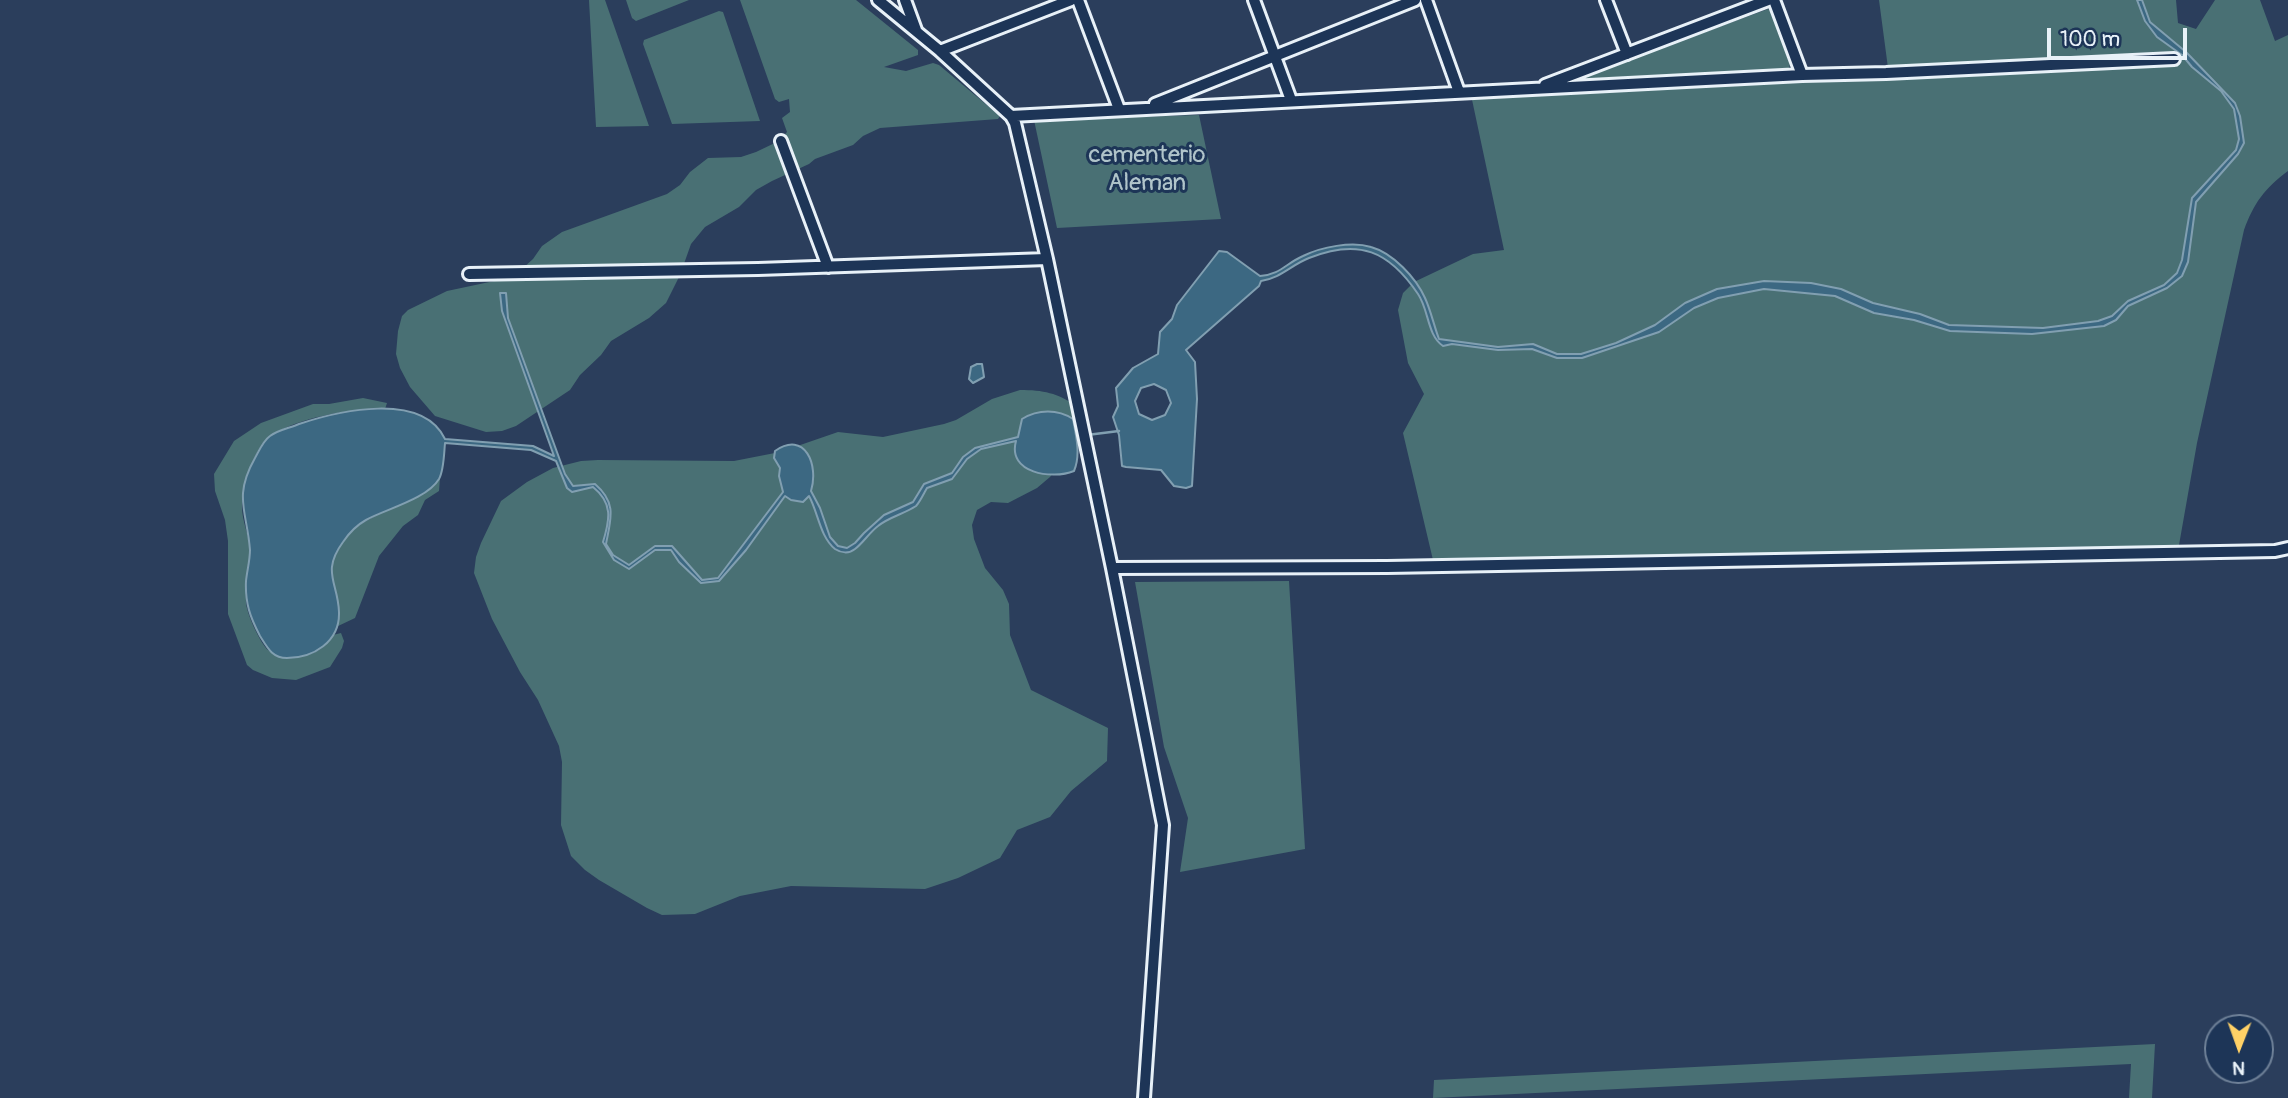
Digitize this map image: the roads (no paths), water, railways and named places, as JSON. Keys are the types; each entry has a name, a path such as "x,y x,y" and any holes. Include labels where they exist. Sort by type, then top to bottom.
{"street":[{"path":"878,0 940,51 1016,123 1112,568 1163,825 1144,1098"},
{"path":"905,0 917,32"},
{"path":"940,51 1071,0"},
{"path":"1078,0 1119,109"},
{"path":"1254,0 1292,100"},
{"path":"1146,108 1415,0"},
{"path":"1426,0 1459,92"},
{"path":"1606,0 1627,54"},
{"path":"1535,89 1768,0"},
{"path":"1774,0 1802,75"},
{"path":"1011,116 1802,75 2174,59"},
{"path":"781,141 828,267"},
{"path":"469,274 828,267 1047,259"},
{"path":"1112,568 1442,566 2275,551 2288,548"}],"water":[{"path":"2137,0 2142,0 2150,22 2186,52 2235,103 2244,143 2238,154 2196,202 2188,262 2182,276 2167,288 2128,306 2116,320 2104,326 2032,334 1950,331 1914,320 1874,313 1835,296 1764,289 1718,298 1694,308 1659,332 1582,358 1557,358 1532,349 1498,350 1452,344 1443,346 1431,329 1418,294 1396,267 1371,252 1343,249 1309,258 1261,281 1259,286 1186,350 1195,362 1197,399 1192,486 1174,486 1161,470 1122,466 1119,435 1113,417 1118,406 1116,388 1133,368 1158,354 1160,332 1172,319 1177,305 1219,251 1227,252 1260,276 1278,271 1319,250 1346,245 1371,247 1395,260 1416,282 1427,303 1439,339 1498,347 1533,344 1557,354 1581,354 1616,343 1655,325 1685,303 1717,289 1764,281 1811,283 1841,289 1873,303 1920,314 1949,325 2043,328 2098,321 2112,316 2128,301 2164,285 2177,273 2182,260 2192,198 2236,150 2239,139 2234,109 2221,91 2182,55 2157,37 2145,21","holes":["1154,384 1166,390 1171,403 1165,415 1152,420 1139,414 1135,401 1141,388"]},
{"path":"500,293 506,293 508,318 565,474 573,486 595,484 607,498 611,511 606,544 613,555 629,565 655,546 672,546 702,580 718,578 783,492 780,468 774,458 775,451 785,446 794,445 807,453 813,471 811,491 830,537 838,546 847,548 884,515 913,502 924,484 952,473 963,457 975,448 1018,437 1022,419 1035,413 1054,412 1073,419 1077,445 1076,465 1074,471 1065,474 1044,474 1025,467 1018,460 1015,452 1016,441 981,449 967,459 952,479 927,488 916,506 882,523 858,547 848,552 837,550 830,544 809,496 803,502 785,496 746,550 719,581 701,583 679,562 671,550 655,550 629,569 614,560 603,542 608,519 604,499 593,487 572,492 567,488 556,461 531,450 445,443 442,471 433,486 416,498 363,522 348,535 336,552 332,577 339,612 338,623 330,640 306,655 282,658 274,654 260,636 247,603 246,581 250,550 243,504 248,472 261,446 270,436 335,414 356,410 399,410 418,415 434,424 445,439 533,446 554,456 502,311"},
{"path":"982,364 984,377 973,383 969,379 971,367"}],"waterway":[{"path":"1087,435 1119,431"}],"park label":[{"name":"cementerio Aleman","path":"1147,170"}]}
